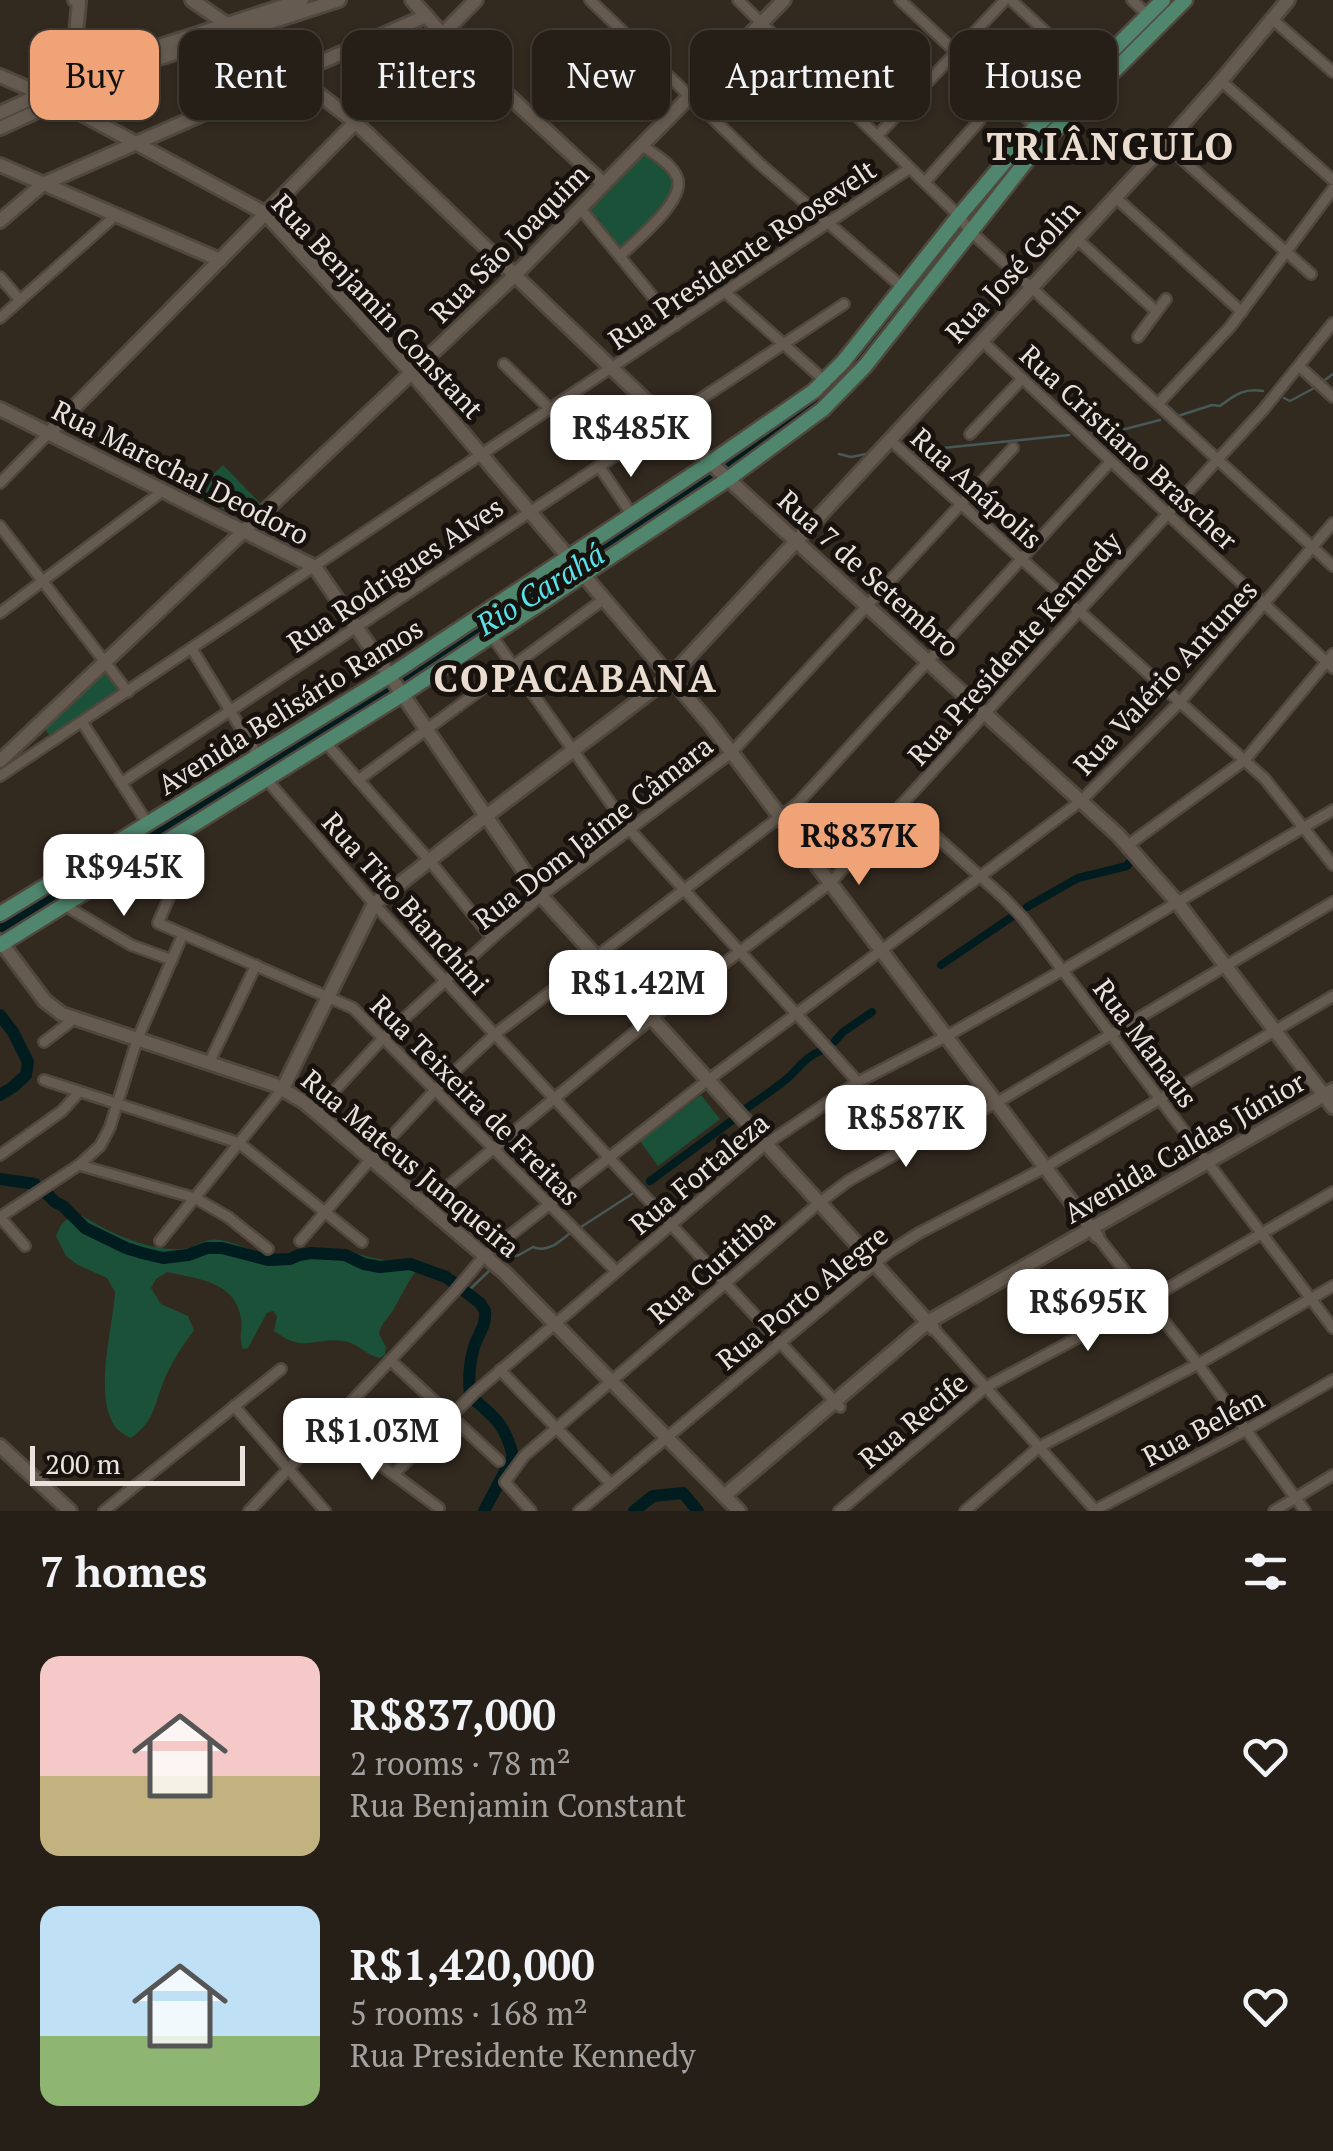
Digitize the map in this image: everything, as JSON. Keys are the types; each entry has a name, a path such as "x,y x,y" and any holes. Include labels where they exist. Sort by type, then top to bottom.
{"main road":[{"name":"Avenida Belisário Ramos","path":"1117,45 1163,0"},
{"name":"Avenida Belisário Ramos","path":"1,943 326,742 396,685 838,396 1043,141 1185,0"},
{"name":"Avenida Belisário Ramos","path":"0,914 258,756 492,636 632,515 720,471 843,362 1041,120"}],"street":[{"path":"76,30 78,0"},
{"name":"Rua 7 de Setembro","path":"192,0 236,30"},
{"path":"159,57 302,0"},
{"path":"159,50 339,0"},
{"path":"412,0 438,30"},
{"path":"446,30 476,0"},
{"path":"590,0 690,96"},
{"path":"738,0 959,216 970,232 1333,566"},
{"name":"Rua São Joaquim","path":"755,30 784,0"},
{"path":"900,0 950,46"},
{"path":"978,30 1008,0 1042,30"},
{"path":"1132,0 1148,15"},
{"name":"Rua José Golin","path":"374,904 670,677 1165,144 1288,0"},
{"path":"322,62 426,16"},
{"path":"1272,19 1333,72"},
{"path":"877,136 950,58"},
{"path":"0,76 30,89"},
{"path":"1221,81 1333,180"},
{"name":"Rua 7 de Setembro","path":"322,96 355,122 720,471 1128,845 1330,1099"},
{"name":"Rua São Joaquim","path":"0,761 515,275 690,96"},
{"path":"0,113 30,99"},
{"path":"512,99 604,184"},
{"path":"0,128 30,114"},
{"name":"Rua Benjamin Constant","path":"93,120 266,214 412,372 731,753 1044,1168 1198,1364 1304,1511"},
{"path":"0,221 43,184 189,120"},
{"path":"715,120 902,287"},
{"path":"924,182 980,120"},
{"path":"1029,120 1035,126"},
{"path":"0,483 355,122"},
{"path":"1165,144 1311,274"},
{"path":"620,256 669,206 679,184 675,172 642,145"},
{"path":"0,166 220,260"},
{"name":"Rua Presidente Roosevelt","path":"0,776 910,168"},
{"path":"1158,404 1242,312 1333,189"},
{"path":"1116,197 1242,312"},
{"path":"580,208 676,325"},
{"path":"0,318 116,216"},
{"path":"1077,239 1156,311"},
{"path":"0,277 20,300"},
{"path":"725,292 825,381"},
{"path":"1138,337 1166,299"},
{"name":"Rua Rodrigues Alves","path":"122,783 844,304"},
{"name":"Rua Presidente Kennedy","path":"425,1205 652,1018 829,884 1218,460 1333,324"},
{"name":"Rua Cristiano Brascher","path":"982,341 1264,604 1331,661"},
{"path":"504,364 550,409"},
{"path":"1300,367 1329,394"},
{"path":"970,434 1022,379"},
{"name":"Rua Marechal Deodoro","path":"0,409 315,566 541,896 1095,1510"},
{"name":"Rua Anápolis","path":"889,439 1245,760 1272,787 1333,864"},
{"name":"Rua Dom Jaime Câmara","path":"316,1112 384,1036 492,938 541,896 731,753 1013,448"},
{"path":"300,1241 436,1089 495,1034 780,818 812,789 1111,461"},
{"path":"599,466 632,515"},
{"path":"0,614 164,490"},
{"name":"Rua Valério Antunes","path":"248,1511 485,1255 708,1080 1081,801 1180,702 1333,523"},
{"path":"0,526 128,692"},
{"path":"358,780 604,599"},
{"path":"492,636 629,829 858,1082"},
{"path":"192,649 258,756"},
{"path":"1128,845 1245,760 1331,661"},
{"path":"82,722 148,824"},
{"path":"326,742 492,938"},
{"name":"Rua Tito Bianchini","path":"266,780 374,904 838,1404"},
{"name":"Rua Manaus","path":"901,805 1024,918 1333,1328"},
{"name":"Rua Fortaleza","path":"394,1474 470,1396 766,1144 858,1082 945,1038 1333,810"},
{"path":"26,1246 0,1216 80,1165 100,1146 118,1104 137,1040 184,934 158,923 172,891"},
{"name":"Rua Curitiba","path":"532,1511 505,1482 524,1456 820,1203 874,1166 996,1104 1333,902"},
{"path":"160,1241 283,1088 374,904"},
{"path":"64,905 131,945 172,960"},
{"name":"Rua Teixeira de Freitas","path":"184,934 353,1008 616,1271"},
{"name":"Rua Mateus Junqueira","path":"1,943 44,1001 62,1014 283,1088 316,1112 485,1255 731,1503"},
{"path":"209,1063 256,965"},
{"name":"Rua Porto Alegre","path":"579,1511 905,1241 1044,1168 1333,996"},
{"path":"44,1042 74,1019"},
{"path":"44,1080 239,1143 362,1242"},
{"path":"0,1155 62,1111 79,1092"},
{"name":"Avenida Caldas Júnior","path":"731,1503 931,1325 1330,1099"},
{"path":"80,1165 195,1198 216,1209 268,1249"},
{"name":"Rua Recife","path":"840,1511 986,1387 1146,1301 1333,1192"},
{"path":"965,1511 1040,1447 1198,1364 1333,1286"},
{"path":"390,1360 498,1461"},
{"path":"104,1511 280,1369"},
{"path":"500,1370 611,1484"},
{"name":"Rua Belém","path":"1095,1510 1333,1380"},
{"path":"234,1406 325,1511"},
{"path":"328,1426 439,1508"},
{"path":"1,1451 70,1511"},
{"path":"1274,1511 1333,1475"}],"green space":[{"path":"643,150 669,170 673,179 671,190 648,223 618,249 611,242 612,235 585,209"},
{"path":"956,229 959,234 921,288 843,386 730,474 722,464 799,408"},
{"path":"223,465 262,505 246,521 192,494"},
{"path":"707,473 717,479 586,569 578,561"},
{"path":"568,565 576,576 401,692 393,680"},
{"path":"105,662 128,692 54,741 40,723"},
{"path":"384,685 392,696 3,937 0,933 0,919"},
{"path":"701,1095 720,1119 658,1166 640,1141"},
{"path":"81,1215 117,1234 156,1247 183,1249 215,1239 272,1254 341,1250 417,1262 418,1268 380,1330 386,1347 380,1358 344,1341 294,1342 274,1331 277,1316 273,1311 267,1313 248,1348 243,1349 241,1319 232,1297 213,1284 167,1272 151,1288 161,1304 188,1316 194,1330 168,1371 150,1418 131,1438 117,1429 106,1400 106,1363 115,1292 107,1278 66,1256 56,1236 65,1221"}],"waterway":[{"name":"Rio Carahá","path":"0,929 684,499 835,385 900,309"},
{"path":"1322,382 1333,374"},
{"path":"1284,398 1290,401 1316,387"},
{"path":"1178,416 1220,406 1245,392 1263,391"},
{"path":"1092,433 1106,434 1160,420"},
{"path":"914,451 1069,435"},
{"path":"839,454 866,454"},
{"path":"1027,907 1078,878 1127,866 1131,860"},
{"path":"941,965 1013,916"},
{"path":"835,1041 872,1012"},
{"path":"0,1015 28,1062 26,1075 0,1095"},
{"path":"743,1111 823,1050"},
{"path":"650,1181 734,1119"},
{"path":"0,1179 35,1184"},
{"path":"46,1193 85,1228 126,1248 163,1258 207,1248 268,1260 311,1253 345,1255 380,1267 410,1264 446,1277 485,1311 470,1363 470,1396 498,1422 513,1456 484,1511"},
{"path":"581,1227 632,1194"},
{"path":"506,1258 533,1247 548,1248 570,1233"},
{"path":"466,1293 489,1271"},
{"path":"634,1511 653,1496 683,1493 698,1511"}],"district":[{"name":"TRIÂNGULO","path":"1111,146"},
{"name":"COPACABANA","path":"576,678"}]}
